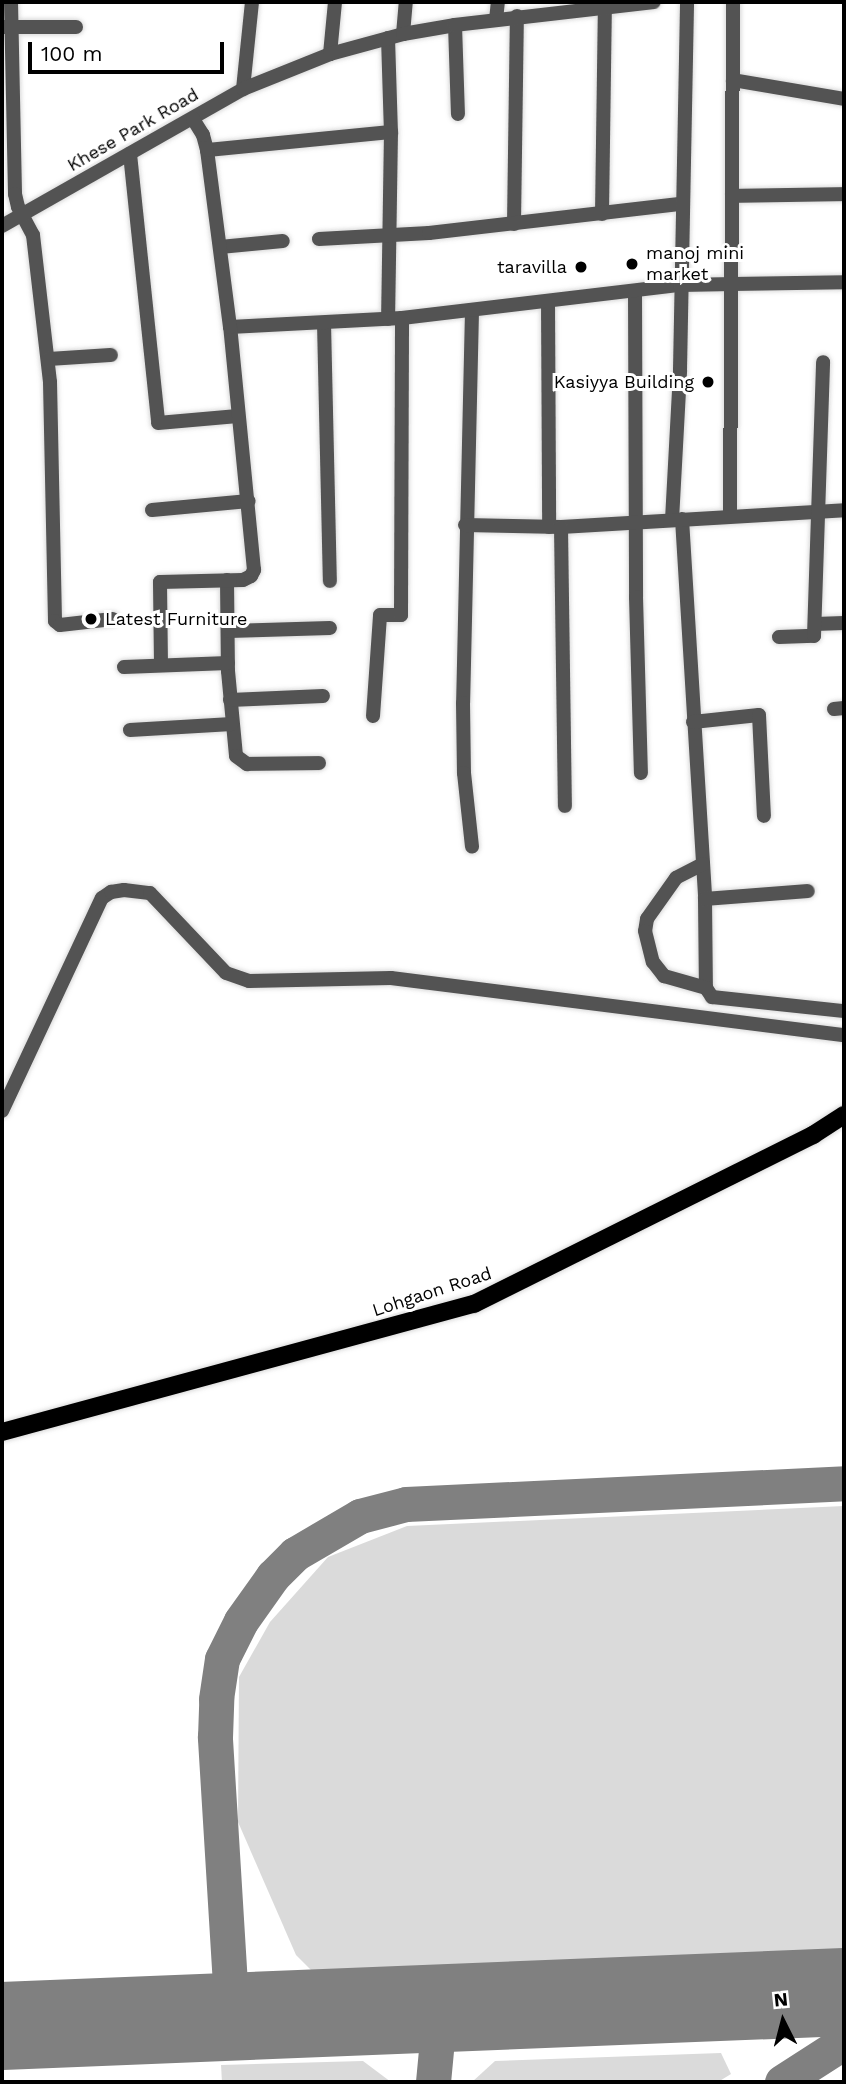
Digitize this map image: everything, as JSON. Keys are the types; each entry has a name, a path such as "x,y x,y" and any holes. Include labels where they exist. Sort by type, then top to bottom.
{"main road":[{"name":"Lohgaon Road","path":"2,1432 474,1304 813,1135 844,1115"}],"street":[{"path":"11,2 7,27 15,194 18,207 33,235 48,359 53,443 55,621 60,625 113,619"},
{"path":"243,89 252,2"},
{"path":"330,54 335,2"},
{"path":"403,34 406,2"},
{"path":"496,20 498,2"},
{"name":"Khese Park Road","path":"2,226 243,89 330,54 403,34 456,25 588,5 654,2"},
{"path":"687,2 677,520 703,864 706,988 712,997 844,1012"},
{"path":"730,515 733,2"},
{"path":"602,214 605,6"},
{"path":"514,224 517,16"},
{"path":"456,25 458,114"},
{"path":"7,27 76,27"},
{"path":"373,716 380,615 401,615 395,318 390,236 388,38"},
{"path":"733,80 844,99"},
{"path":"161,665 160,582 243,580 251,576 254,570 230,327 207,150 203,135 193,119"},
{"path":"207,150 391,132"},
{"path":"130,154 158,421 238,416"},
{"path":"732,196 844,194"},
{"path":"319,239 390,236 681,204"},
{"path":"220,247 283,241"},
{"path":"230,327 324,323 472,311 680,285 844,282"},
{"path":"635,291 641,773"},
{"path":"548,302 565,806"},
{"path":"472,311 465,525 464,773 472,847"},
{"path":"324,323 330,581"},
{"path":"48,359 111,355"},
{"path":"779,637 814,636 823,362"},
{"path":"152,510 249,501"},
{"path":"465,525 555,527 844,510"},
{"path":"227,580 233,746 240,762 319,763"},
{"path":"815,624 844,624"},
{"path":"229,631 330,628"},
{"path":"124,667 228,663"},
{"path":"230,700 323,696"},
{"path":"693,722 759,715 764,816"},
{"path":"130,730 232,724"},
{"path":"703,864 677,878 647,919 645,931 653,962 664,976 706,988"},
{"path":"2,1111 102,898 111,892 124,890 150,893 226,973 249,981 391,978 844,1035"},
{"path":"705,899 808,891"}],"shaded area":[{"path":"844,1506 844,1956 320,1979 296,1955 238,1822 239,1677 270,1622 328,1557 407,1526"},
{"path":"721,2053 731,2074 718,2082 472,2082 495,2061"},
{"path":"363,2061 391,2082 222,2082 221,2065"}],"taxiway":[{"path":"232,2017 215,1737 216,1699 222,1659 241,1621 273,1576 295,1554 360,1516 406,1504 844,1483"},
{"path":"824,1993 844,2005"},
{"path":"433,2082 440,2008"},
{"path":"782,2082 844,2042"}],"runway":[{"path":"2,2026 844,1992"}],"place":[{"name":"manoj mini market","path":"632,264"},
{"name":"taravilla","path":"581,267"},
{"name":"Kasiyya Building","path":"708,382"},
{"name":"Latest Furniture","path":"91,619"}]}
